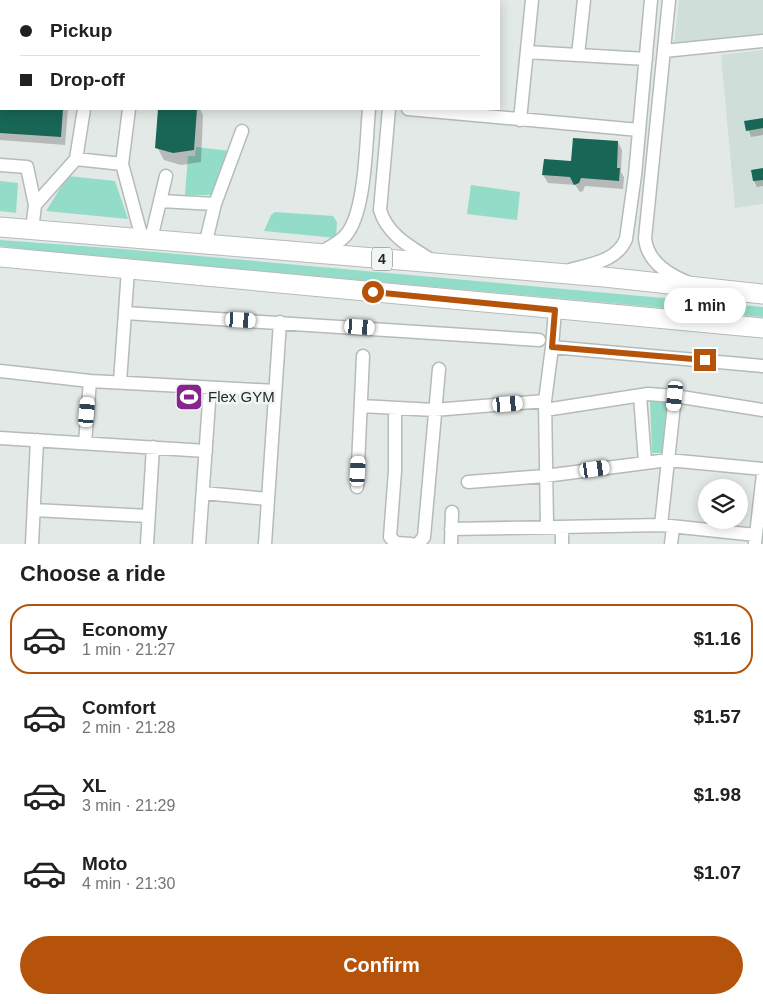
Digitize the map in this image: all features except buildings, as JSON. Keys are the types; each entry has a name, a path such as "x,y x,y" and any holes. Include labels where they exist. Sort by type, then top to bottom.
{"highway":[{"name":"4","path":"0,227 320,253 763,294"},
{"name":"4","path":"0,257 763,328"}],"street":[{"path":"520,120 532,0"},
{"path":"578,55 584,0"},
{"path":"558,274 603,261 622,248 628,234 640,130 651,0"},
{"path":"669,0 645,234 650,254 666,271 700,288"},
{"path":"664,51 763,41"},
{"path":"527,52 646,59"},
{"path":"35,205 76,159 84,110"},
{"path":"129,110 122,164 146,238"},
{"path":"320,253 346,236 353,224 361,200 369,110"},
{"path":"389,110 379,201 381,214 393,233 437,264"},
{"path":"434,110 459,111 520,120 640,130"},
{"path":"205,245 216,204 242,131"},
{"path":"76,159 122,164"},
{"path":"0,165 28,167 35,205 32,230"},
{"path":"635,175 652,177"},
{"path":"146,238 160,201 166,176"},
{"path":"361,200 379,201"},
{"path":"160,201 216,204"},
{"path":"120,382 128,270"},
{"path":"547,526 545,405 555,310"},
{"path":"126,313 539,340"},
{"path":"265,544 280,322"},
{"path":"552,347 763,366"},
{"path":"357,487 363,356"},
{"path":"418,544 424,537 438,369"},
{"path":"0,371 90,381 275,391"},
{"path":"85,443 90,381"},
{"path":"200,544 210,388"},
{"path":"361,406 434,410 545,405 648,394 675,396 763,410"},
{"path":"640,396 646,462"},
{"path":"671,544 667,526 668,460 675,396"},
{"path":"395,408 395,471 390,537 396,543 411,544"},
{"path":"0,438 206,451"},
{"path":"32,544 37,440"},
{"path":"147,544 153,448"},
{"path":"468,482 545,476 668,460 763,469"},
{"path":"451,530 547,526 562,529 667,526 755,540 763,474"},
{"path":"203,493 268,498"},
{"path":"34,510 148,516"},
{"path":"451,544 452,512"},
{"path":"562,529 562,544"}],"shaded area":[{"path":"679,0 763,0 763,37 674,45"},
{"path":"763,50 763,204 735,208 721,55"}],"green space":[{"path":"196,147 230,151 215,195 185,195 188,156 195,156"},
{"path":"68,176 115,181 128,219 46,211"},
{"path":"0,181 18,183 16,213 0,211"},
{"path":"471,185 520,192 517,220 467,214"},
{"path":"275,212 333,216 337,222 336,238 264,231 271,215"},
{"path":"0,240 122,249 763,307 763,317 40,251 0,246"},
{"path":"650,400 667,402 663,453 652,453"}],"place":[{"name":"Flex GYM","path":"189,397"}],"route":[{"path":"373,292 555,310 552,347 705,360"}]}
